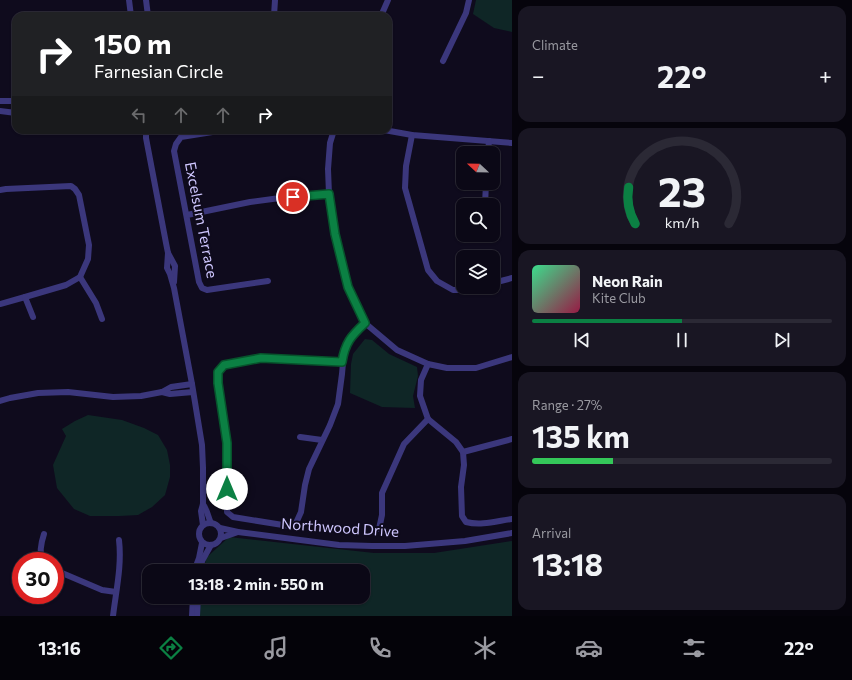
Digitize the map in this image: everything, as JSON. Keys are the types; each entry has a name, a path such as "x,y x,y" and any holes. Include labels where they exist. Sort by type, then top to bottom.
{"street":[{"path":"129,0 130,12"},
{"path":"146,0 148,12"},
{"path":"274,12 275,0"},
{"path":"383,12 388,0"},
{"path":"443,61 466,13 469,0"},
{"path":"0,101 12,101"},
{"path":"0,111 12,112"},
{"path":"392,131 412,135 512,143"},
{"path":"146,134 168,253 175,266 174,288 202,445 203,504 200,511 203,525 199,533 199,539 206,545 211,546"},
{"name":"Excelsum Terrace","path":"200,134 181,137 176,144 174,151 199,282 202,288 207,290 268,281"},
{"path":"333,134 330,143 328,169 329,194 335,234 348,287 365,323 397,350 428,364 447,368 476,368 512,357"},
{"path":"412,135 406,166 405,188 428,270 437,281 453,290 456,290"},
{"path":"489,140 489,146"},
{"path":"0,190 6,188 71,186 75,189 78,195 89,245 88,259 80,277 66,285 0,304"},
{"path":"187,215 250,202 329,194"},
{"path":"80,277 96,303 102,319"},
{"path":"500,281 512,278"},
{"path":"25,297 33,317"},
{"path":"342,362 261,358 224,365 218,372 218,383 227,443 227,512 233,517 289,526 296,523 301,512 309,469 338,404 344,351 352,335 365,323"},
{"path":"428,364 421,380 420,396 428,419 456,442 463,452 464,464 461,487 462,516 466,522 473,524 512,519"},
{"path":"0,401 38,393 68,392 112,397 141,396 162,392 171,387 192,384"},
{"path":"162,392 170,394 193,392"},
{"path":"379,528 382,515 382,493 384,488 404,444 428,419"},
{"path":"300,437 322,440"},
{"path":"463,452 512,439"},
{"path":"203,504 211,523"},
{"path":"202,564 211,546 217,543 221,538 220,528 211,523 203,525"},
{"name":"Northwood Drive","path":"220,528 238,532 340,545 378,546 405,546 465,541 512,533"},
{"name":"Northwood Drive","path":"221,538 238,532"},
{"path":"40,552 44,534"},
{"path":"113,616 120,552 119,540"},
{"path":"197,564 202,542"},
{"path":"64,574 102,590 116,592"},
{"path":"192,616 193,604"},
{"path":"197,616 198,604"}],"green space":[{"path":"476,0 512,0 512,32 494,28 473,14"},
{"path":"365,339 372,340 389,354 417,367 418,376 413,396 415,408 382,407 350,393 351,364 353,354"},
{"path":"88,415 122,420 158,435 167,450 170,465 170,477 165,495 152,507 138,515 90,516 74,509 57,488 53,465 66,436 62,429"},
{"path":"229,537 374,553 434,553 512,541 512,616 199,616 200,604 370,604 370,564 205,564 206,558"}],"route":[{"path":"227,489 227,443 218,383 218,372 224,365 261,358 342,362 344,351 352,335 365,323 348,287 335,234 329,194 293,197"}]}
